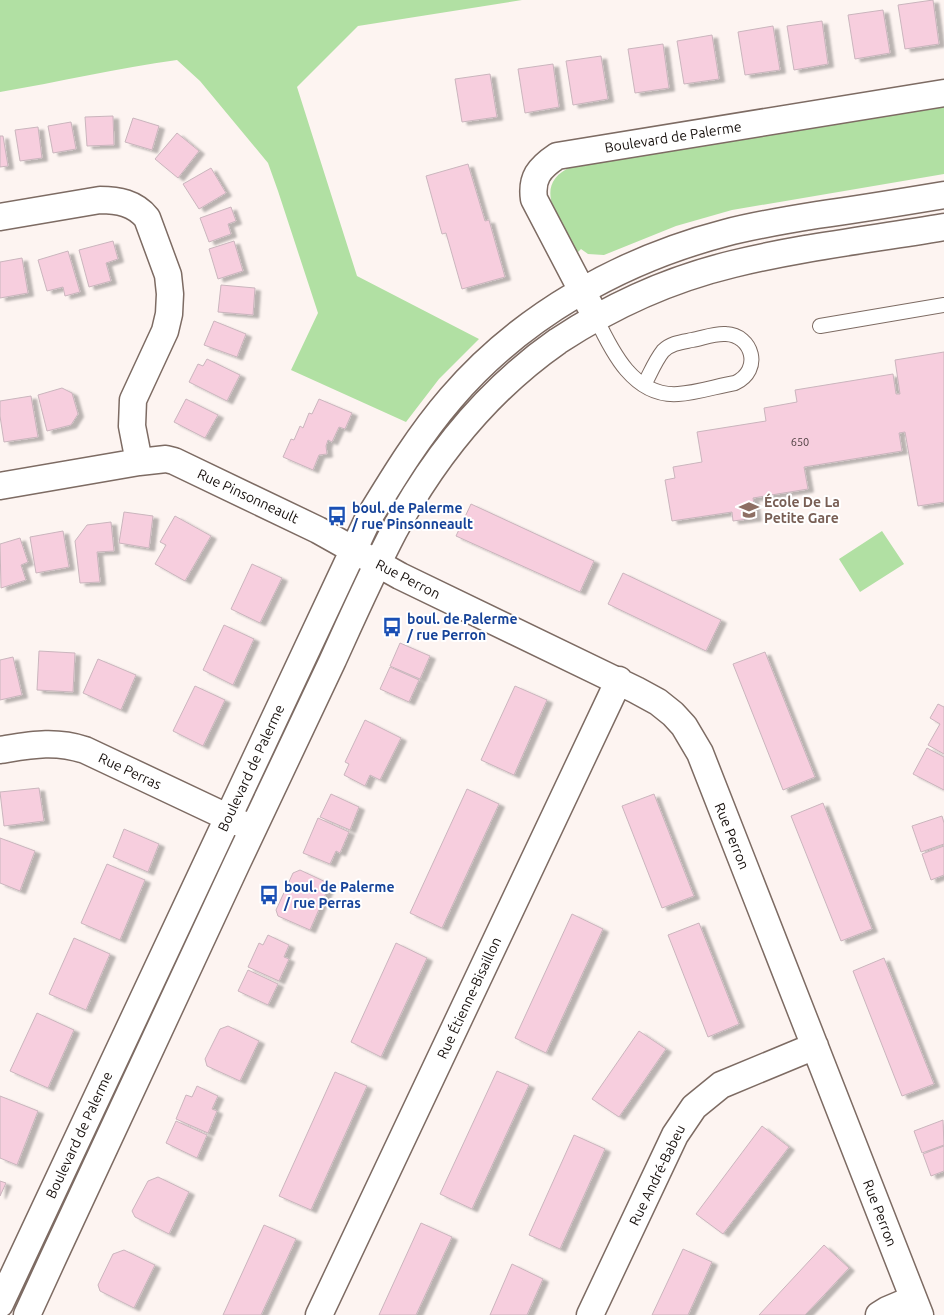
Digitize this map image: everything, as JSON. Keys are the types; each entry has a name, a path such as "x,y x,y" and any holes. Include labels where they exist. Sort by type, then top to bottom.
{"street":[{"name":"Boulevard de Palerme","path":"596,318 534,199 532,188 539,171 547,162 557,156 944,92"},
{"name":"Boulevard de Palerme","path":"0,1305 368,519 420,438 450,398 499,350 541,318 582,291 665,252 726,232 944,195"},
{"path":"0,217 100,200 113,200 134,206 142,211 147,218 168,275 170,294 169,314 164,331 133,400 132,426 139,462"},
{"name":"Boulevard de Palerme","path":"27,1315 378,564 397,527 423,485 475,414 521,370 557,342 596,318 658,289 706,271 796,250 944,227"},
{"name":"Rue Pinsonneault","path":"0,486 166,459 174,461 318,530 353,550"},
{"name":"Rue Perron","path":"353,550 408,580 618,680 658,702 674,714 684,726 693,740 815,1046 916,1307 879,1315"},
{"name":"Rue Étienne-Bisaillon","path":"319,1315 618,680"},
{"name":"Rue Perras","path":"0,750 49,743 85,750 253,829"},
{"name":"Rue André-Babeu","path":"590,1315 675,1135 694,1107 721,1085 815,1046"},
{"path":"0,1305 20,1315"}],"lane":[{"path":"820,326 944,305"},
{"path":"596,318 610,346 623,366 644,385 661,392 678,394 735,383 742,379 752,366 750,351 737,337 728,334 675,344 664,351 644,385"}],"green space":[{"path":"0,0 522,0 358,26 297,87 357,276 479,339 439,379 406,422 291,370 318,313 268,163 200,81 177,60 0,92"},
{"path":"944,105 944,174 732,210 676,226 604,255 588,254 581,249 578,252 562,227 552,204 550,193 553,183 560,174 573,166"},
{"path":"882,531 904,564 860,592 839,559"}],"building":[{"path":"933,0 939,44 905,49 898,5"},
{"path":"883,10 890,53 855,59 848,15"},
{"path":"822,21 828,64 794,70 787,26"},
{"path":"773,26 780,70 745,75 738,32"},
{"path":"712,35 719,79 684,84 677,41"},
{"path":"663,44 669,88 635,93 628,49"},
{"path":"601,56 608,99 573,105 566,61"},
{"path":"553,64 559,107 525,113 518,69"},
{"path":"490,74 497,117 462,122 455,79"},
{"path":"113,116 114,145 87,146 85,117"},
{"path":"133,118 159,126 152,150 125,142"},
{"path":"71,122 76,149 53,153 48,126"},
{"path":"38,127 42,158 20,161 15,130"},
{"path":"177,133 199,151 178,178 155,159"},
{"path":"0,136 3,136 8,166 0,167"},
{"path":"468,164 485,221 489,220 505,277 462,289 446,233 442,234 426,176"},
{"path":"211,168 226,193 199,209 183,184"},
{"path":"231,207 236,221 228,224 231,234 209,242 200,218"},
{"path":"113,241 118,259 106,263 111,281 89,287 79,250"},
{"path":"234,241 243,271 218,279 209,249"},
{"path":"68,251 80,292 65,296 63,287 47,291 38,260"},
{"path":"22,258 28,293 0,298 0,262"},
{"path":"221,285 255,288 253,315 218,312"},
{"path":"214,321 246,334 237,357 204,345"},
{"path":"944,352 944,502 918,506 905,432 899,433 902,451 804,467 808,489 753,498 756,518 733,521 732,512 672,521 665,480 675,478 673,467 702,462 697,432 766,421 764,408 797,402 795,390 893,374 896,394 900,394 895,360"},
{"path":"207,359 240,375 227,401 189,382 198,364 203,366"},
{"path":"62,388 72,393 78,414 71,425 47,431 38,395"},
{"path":"31,396 38,437 4,442 0,401"},
{"path":"186,399 218,415 205,438 174,422"},
{"path":"319,399 352,413 345,429 339,427 332,442 328,440 326,446 327,454 319,455 313,470 283,457 291,439 294,440 300,426 303,428 309,413 312,414"},
{"path":"471,504 594,561 580,592 456,536"},
{"path":"124,512 153,516 149,548 119,543"},
{"path":"175,516 211,536 185,581 155,564 166,545 160,542"},
{"path":"111,522 114,551 97,552 100,582 80,583 75,541 87,525"},
{"path":"63,531 69,567 36,573 30,537"},
{"path":"20,538 28,562 21,565 26,580 1,588 0,544"},
{"path":"252,564 282,578 260,623 231,609"},
{"path":"623,573 721,620 706,651 608,604"},
{"path":"224,625 254,639 233,685 203,670"},
{"path":"400,643 430,656 420,679 390,666"},
{"path":"39,651 75,653 73,692 37,690"},
{"path":"765,652 815,777 783,790 733,664"},
{"path":"13,657 22,695 0,700 0,660"},
{"path":"98,659 136,675 121,710 83,693"},
{"path":"390,667 419,680 409,702 380,689"},
{"path":"195,686 225,700 203,746 173,731"},
{"path":"515,686 547,700 514,775 481,760"},
{"path":"938,704 944,707 944,754 928,745 940,724 930,718"},
{"path":"365,720 401,738 380,780 370,775 365,786 344,775 349,764 345,762"},
{"path":"927,748 944,757 944,790 913,774"},
{"path":"39,788 44,821 4,826 0,792"},
{"path":"467,789 499,804 442,928 410,913"},
{"path":"331,794 359,807 350,830 320,817"},
{"path":"654,794 694,896 662,908 622,806"},
{"path":"823,803 872,929 841,941 791,816"},
{"path":"942,816 944,844 921,852 912,826"},
{"path":"318,818 349,832 340,853 336,851 330,864 303,853"},
{"path":"124,829 159,844 148,872 113,857"},
{"path":"0,838 35,851 20,891 0,883"},
{"path":"944,846 944,875 931,880 922,854"},
{"path":"107,864 145,880 120,940 81,923"},
{"path":"300,870 330,884 310,930 278,916 276,910 293,873"},
{"path":"572,914 603,929 546,1053 515,1038"},
{"path":"699,923 739,1024 708,1037 668,935"},
{"path":"268,935 289,945 284,957 289,959 279,981 248,967 259,943 263,945"},
{"path":"74,938 110,954 86,1010 49,994"},
{"path":"396,943 427,958 381,1057 351,1042"},
{"path":"884,958 934,1084 902,1096 853,971"},
{"path":"248,970 278,984 268,1005 238,991"},
{"path":"37,1013 74,1030 48,1088 10,1071"},
{"path":"228,1026 259,1041 240,1081 207,1066 205,1059 220,1029"},
{"path":"639,1031 666,1049 619,1117 592,1099"},
{"path":"497,1071 529,1085 472,1209 440,1194"},
{"path":"335,1072 367,1086 311,1210 279,1196"},
{"path":"197,1086 218,1096 212,1109 217,1111 208,1133 176,1119 186,1095 192,1097"},
{"path":"0,1096 38,1111 17,1165 0,1158"},
{"path":"943,1120 944,1145 922,1153 914,1131"},
{"path":"176,1121 207,1135 197,1158 166,1143"},
{"path":"762,1126 789,1147 723,1234 696,1214"},
{"path":"574,1135 605,1149 560,1249 529,1235"},
{"path":"944,1146 944,1171 931,1176 923,1154"},
{"path":"158,1177 189,1192 169,1234 135,1217 132,1211 148,1181"},
{"path":"0,1181 6,1183 0,1196"},
{"path":"421,1223 452,1237 416,1315 379,1315"},
{"path":"264,1225 296,1239 291,1250 261,1315 223,1315"},
{"path":"824,1245 849,1268 825,1294 805,1315 759,1315"},
{"path":"683,1249 712,1262 688,1315 652,1315"},
{"path":"124,1250 155,1265 134,1308 100,1291 98,1285 113,1254"},
{"path":"512,1264 543,1279 527,1315 490,1315"}],"place":[{"name":"École De La Petite Gare","path":"749,510"},
{"name":"boul. de Palerme / rue Pinsonneault","path":"337,516"},
{"name":"boul. de Palerme / rue Perron","path":"392,627"},
{"name":"boul. de Palerme / rue Perras","path":"269,895"}]}
